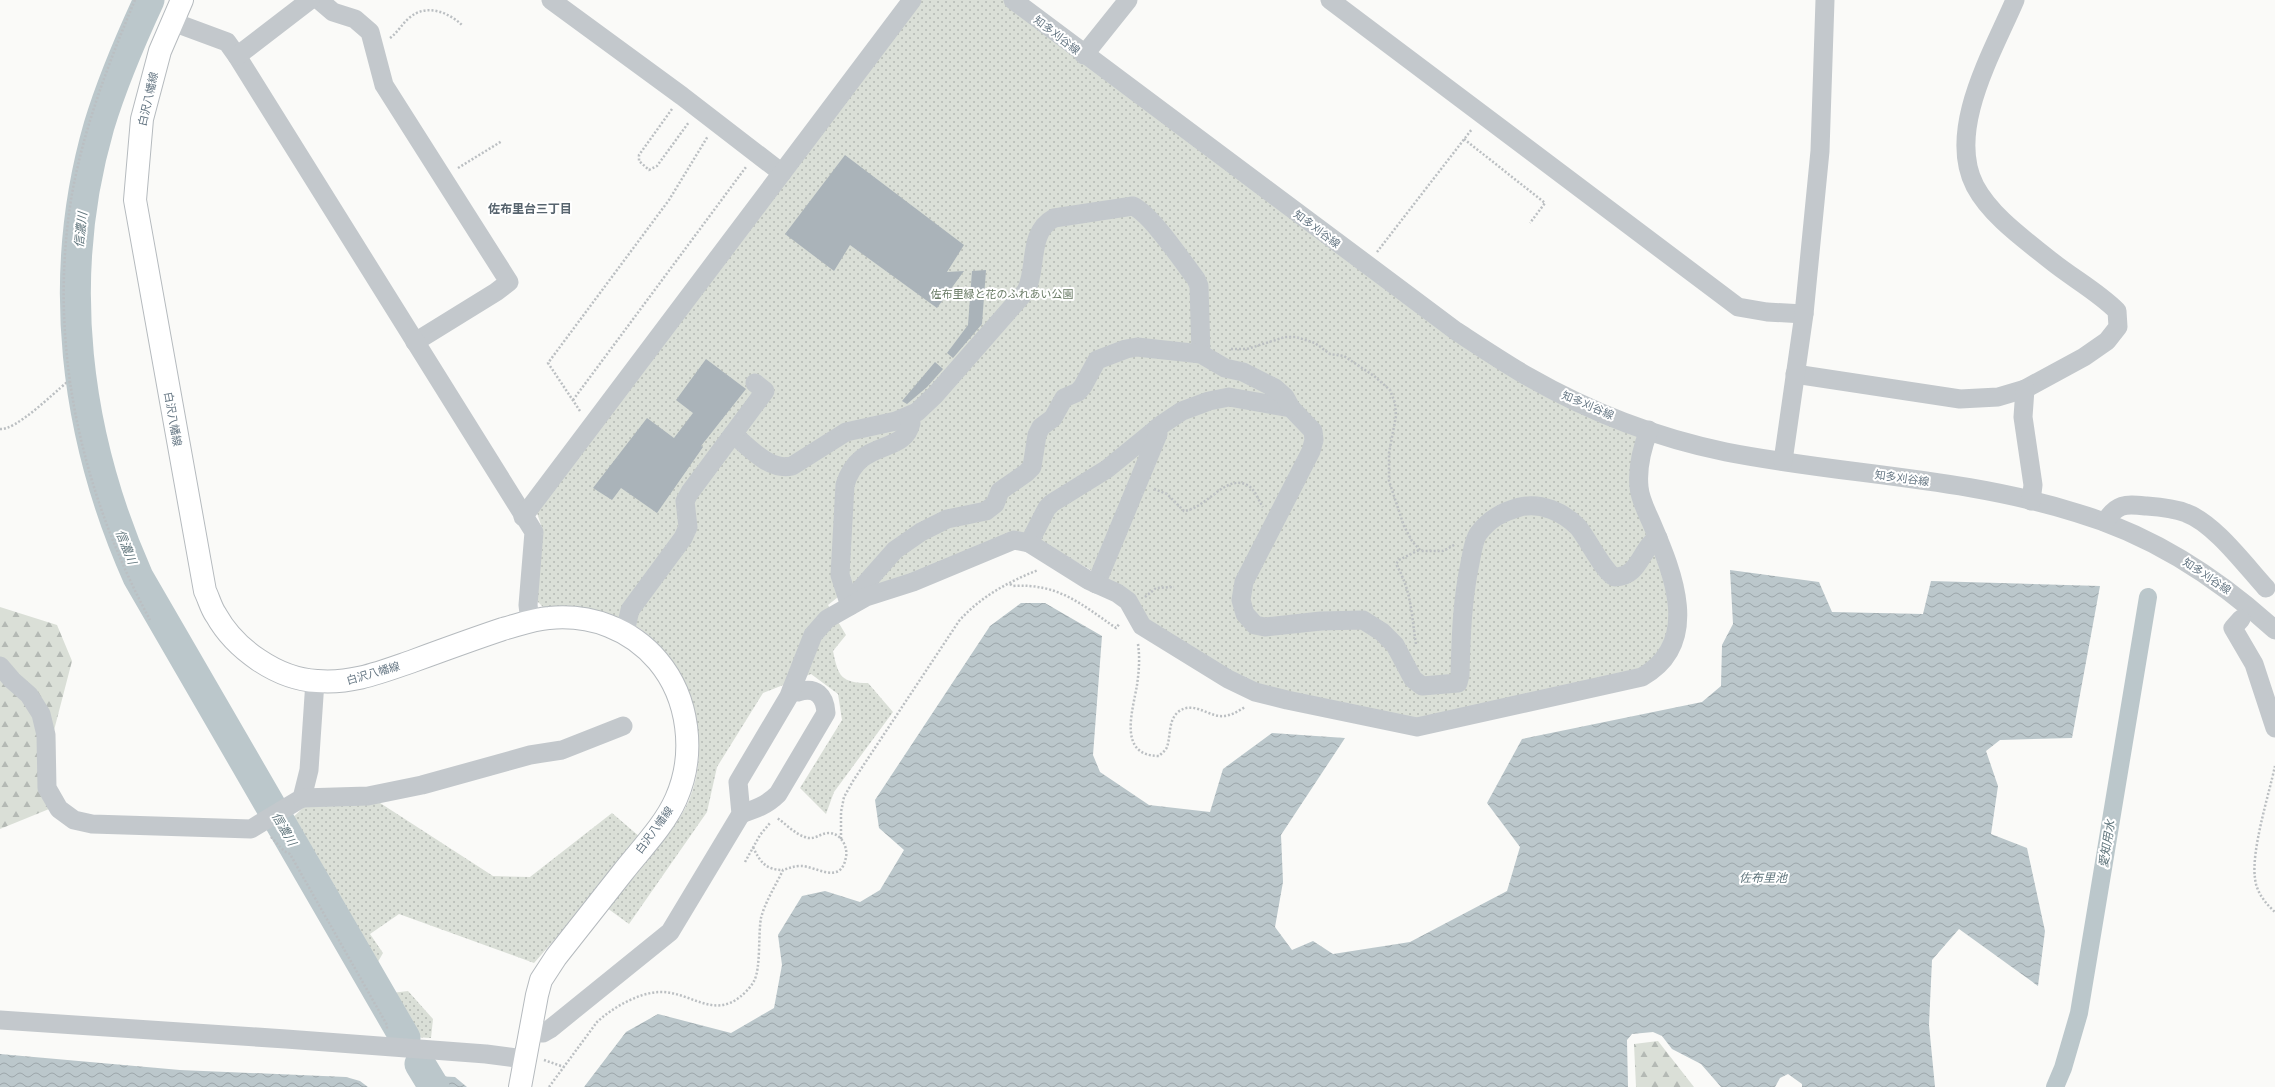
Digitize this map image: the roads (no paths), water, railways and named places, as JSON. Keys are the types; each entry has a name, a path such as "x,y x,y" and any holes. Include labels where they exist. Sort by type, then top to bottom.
{"main road":[{"name":"白沢八幡線","path":"182,0 172,22 154,72 142,119 135,200 205,591 216,615 248,654 282,672 315,681 347,682 373,675 530,621 550,618 584,619 601,622 625,632 647,650 663,667 673,684 684,710 687,730 683,781 675,801 658,829 556,957 541,980 529,1031 520,1087"}],"street":[{"path":"237,56 310,0"},
{"path":"319,0 333,12 355,19 370,32 384,85 509,282 415,342"},
{"path":"551,0 717,122 782,173"},
{"path":"523,517 912,0"},
{"name":"知多刈谷線","path":"1013,0 1084,55 1456,331 1527,376 1578,402 1649,430 1725,452 1919,480 2031,501 2077,512 2105,522 2175,555 2230,592 2247,614 2275,630"},
{"path":"1084,55 1128,0"},
{"path":"1330,0 1738,307 1767,312 1804,314"},
{"path":"1783,461 1804,314 1820,151 1825,0"},
{"path":"1795,374 1960,399 1998,397 2025,389 2084,357 2107,341 2118,327 2117,311 2103,297 2051,261 2011,228 1988,204 1975,185 1968,163 1965,142 1966,124 1973,100 2015,0"},
{"path":"172,22 227,42 237,56 523,517 534,532 528,605 530,621"},
{"path":"733,434 771,465 782,468 792,466 846,432 909,417 917,412 935,395 1026,291 1031,282 1033,251 1041,229 1046,222 1054,218 1133,206 1139,209 1148,218 1196,279 1199,286 1201,350"},
{"path":"854,603 857,593 895,550 920,532 947,519 986,511 995,504 1000,491 1026,473 1032,466 1037,435 1041,427 1053,418 1064,398 1078,392 1083,386 1097,360 1126,349 1137,347 1201,350 1225,368 1243,372 1275,388 1286,397 1291,408 1313,431 1314,440 1311,451 1244,582 1241,600 1245,614 1255,625 1265,627 1321,620 1363,620 1382,632 1395,645 1413,679 1422,686 1458,683 1460,675 1462,617 1470,562 1477,535 1492,518 1508,510 1530,505 1544,506 1564,516 1578,527 1611,576 1617,577 1628,573 1636,567 1652,540 1658,538"},
{"path":"625,632 630,610 686,533 688,527 685,501 690,492 765,391 755,382"},
{"path":"2025,389 2023,417 2033,485 2031,501"},
{"path":"1028,543 1047,508 1052,503 1107,468 1157,428 1182,411 1209,401 1229,397 1291,408"},
{"path":"854,603 840,575 846,485 849,472 857,461 867,454 896,443 904,437 911,423 909,417"},
{"path":"1096,584 1136,484 1158,434 1157,428"},
{"path":"529,1031 543,1033 550,1029 670,932 741,814 738,782 792,689 813,636 827,619 854,603 866,597 912,582 1014,540 1028,543 1096,584 1117,593 1128,601 1142,626 1228,679 1262,693 1417,727 1642,677 1653,671 1664,661 1671,651 1677,635 1678,601 1658,538 1639,487 1641,449 1649,430"},
{"path":"2105,522 2118,506 2127,504 2169,508 2187,513 2202,522 2271,581 2247,614 2233,628 2254,664 2275,728"},
{"path":"0,666 12,680 29,695 41,714 46,735 47,788 59,809 74,820 92,824 251,830 302,798 368,796 422,785 530,755 562,750 623,726"},
{"path":"302,798 309,770 315,681"},
{"path":"741,814 760,808 778,794 826,713 825,704 815,691 808,688 798,692 792,689"},
{"path":"0,1020 386,1047 524,1059"}],"water":[{"name":"佐布里池","path":"1730,570 1819,582 1832,612 1923,614 1931,581 2100,586 2072,738 2000,740 1986,751 1998,786 1991,834 2027,848 2045,931 2038,986 1959,929 1932,960 1929,1025 1935,1087 1802,1087 1802,1084 1788,1074 1780,1078 1775,1087 1721,1087 1701,1064 1672,1049 1662,1036 1653,1032 1632,1034 1627,1040 1628,1087 584,1087 626,1032 658,1014 731,1033 774,1008 782,965 778,935 802,896 825,891 860,902 880,890 904,850 879,828 875,800 990,626 1021,603 1045,603 1102,636 1093,755 1100,772 1149,805 1210,812 1223,769 1272,733 1345,738 1281,835 1283,882 1275,927 1292,950 1313,941 1333,954 1410,942 1507,891 1520,847 1487,803 1522,739 1702,702 1721,686 1722,645 1733,624"},
{"path":"0,1054 180,1070 346,1077 360,1081 368,1087 0,1087"},
{"path":"434,1076 455,1077 467,1087 426,1087"}],"waterway":[{"name":"信濃川","path":"149,0 122,62 99,126 85,183 78,241 75,298 78,355 86,412 99,468 116,523 138,577 405,1038"},
{"name":"愛知用水","path":"2055,1087 2063,1068 2079,1013 2148,597"},
{"name":"信濃川","path":"420,1064 434,1087"}],"district":[{"name":"佐布里台三丁目","path":"530,209"}],"park label":[{"name":"佐布里緑と花のふれあい公園","path":"1002,294"}]}
